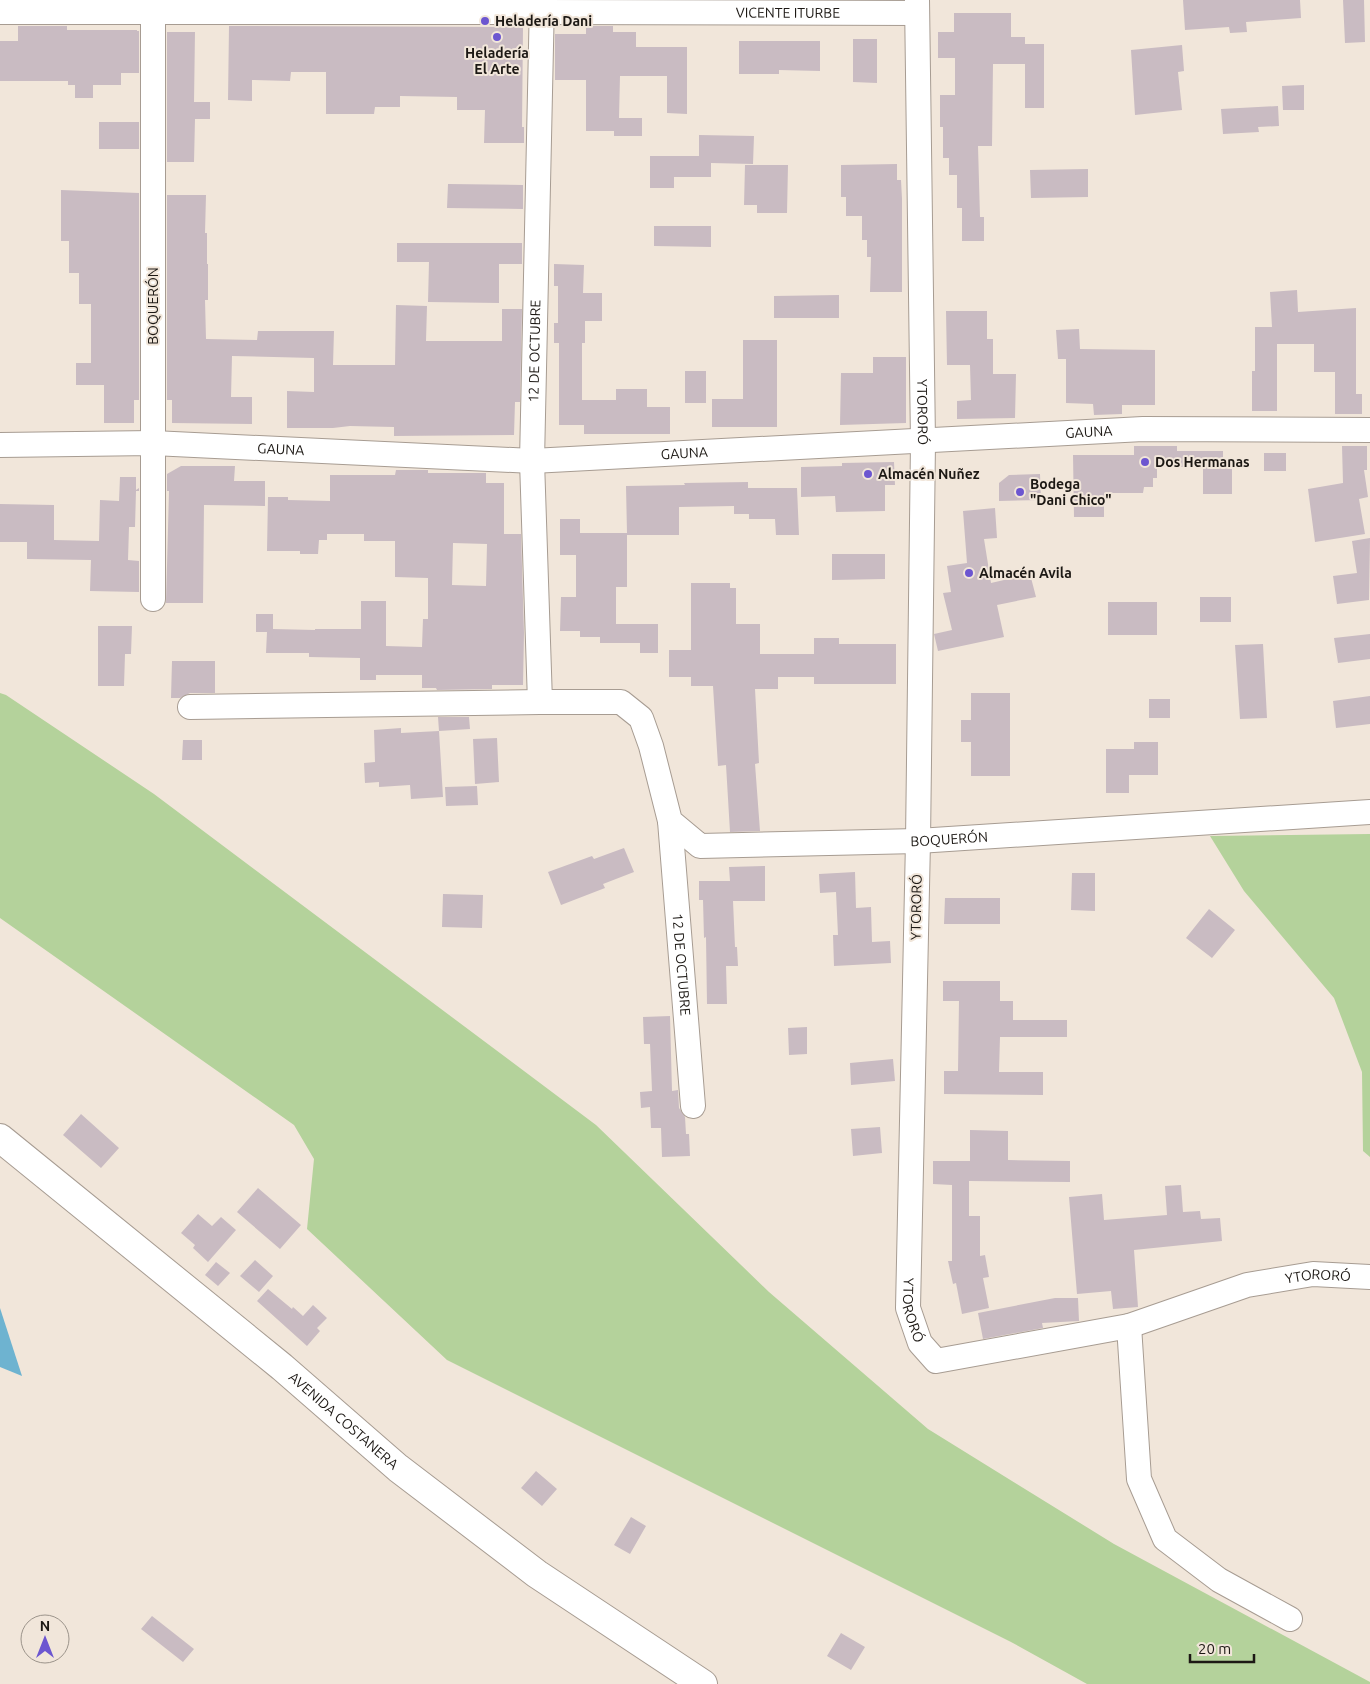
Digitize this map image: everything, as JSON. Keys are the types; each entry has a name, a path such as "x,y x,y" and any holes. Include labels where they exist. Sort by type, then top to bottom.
{"street":[{"name":"12 DE OCTUBRE","path":"540,702 532,462 542,6"},
{"name":"VICENTE ITURBE","path":"0,12 163,8 916,7"},
{"name":"YTORORÓ","path":"916,7 923,442 918,841 908,1308 920,1343 936,1361 1129,1326 1248,1285 1313,1274 1370,1278"},
{"name":"BOQUERÓN","path":"153,599 153,444 163,8"},
{"name":"GAUNA","path":"0,446 153,444 532,462 1143,429 1370,430"},
{"path":"190,707 621,702 641,718 651,746 670,821"},
{"name":"BOQUERÓN","path":"670,821 700,846 918,841 1370,812"},
{"name":"12 DE OCTUBRE","path":"670,821 693,1106"},
{"name":"AVENIDA COSTANERA","path":"0,1138 282,1367 398,1468 537,1574 703,1684"},
{"path":"1129,1326 1139,1479 1165,1539 1219,1580 1290,1620"}],"green space":[{"path":"0,693 6,695 154,794 596,1125 769,1292 928,1429 1114,1544 1370,1682 1370,1684 1087,1684 1011,1642 447,1360 307,1229 314,1159 294,1125 0,918"},
{"path":"1370,834 1370,1157 1363,1151 1362,1072 1334,998 1244,891 1210,836"}],"water":[{"path":"0,1308 22,1376 0,1367"}],"building":[{"path":"1183,0 1300,0 1301,18 1246,22 1247,32 1230,33 1229,27 1185,30"},
{"path":"1343,0 1364,0 1365,42 1345,43"},
{"path":"954,13 1011,13 1011,37 1025,37 1025,44 1044,44 1044,108 1025,108 1025,64 993,64 992,146 978,146 980,217 984,217 984,241 962,241 962,208 957,208 957,175 949,175 949,158 943,158 943,127 940,127 940,95 955,95 955,58 938,58 938,32 954,32"},
{"path":"18,26 67,26 67,30 137,30 139,31 139,73 121,73 121,85 93,85 93,98 75,98 75,85 68,85 68,81 0,81 0,41 18,41"},
{"path":"229,26 523,27 522,127 524,127 524,143 484,143 485,110 457,110 457,97 400,96 400,107 375,107 374,114 326,114 326,72 291,72 290,81 252,80 252,101 228,100"},
{"path":"586,26 613,26 613,32 636,32 636,47 687,47 687,114 667,113 667,76 620,76 619,118 642,118 642,136 614,136 614,131 586,131 586,80 555,80 555,34 586,34"},
{"path":"167,32 195,32 194,102 210,102 210,119 195,119 194,162 167,162"},
{"path":"853,39 877,39 877,83 853,82"},
{"path":"739,41 820,41 820,71 779,70 779,74 739,74"},
{"path":"1182,45 1184,71 1178,72 1182,110 1135,115 1131,50"},
{"path":"1304,85 1304,110 1283,110 1282,86"},
{"path":"1278,106 1279,126 1258,127 1259,132 1223,134 1221,109"},
{"path":"99,122 139,122 139,149 99,149"},
{"path":"699,135 754,136 753,164 711,163 711,177 674,177 674,188 650,188 650,156 699,156"},
{"path":"897,164 897,180 901,180 902,199 902,292 870,292 871,257 867,257 867,240 862,240 862,216 846,216 846,197 841,197 841,165"},
{"path":"745,165 788,165 787,213 757,213 757,205 744,205"},
{"path":"1088,169 1088,197 1031,198 1030,170"},
{"path":"448,184 523,185 523,209 447,208"},
{"path":"61,190 139,193 139,400 134,400 134,423 104,423 104,385 76,385 76,363 91,363 91,304 79,304 79,273 69,273 69,241 61,241"},
{"path":"167,195 206,195 205,233 207,233 208,300 205,300 206,339 257,340 258,331 334,331 333,365 395,365 396,305 427,306 426,341 502,341 502,309 522,309 520,402 515,402 514,435 394,436 394,427 287,428 287,391 314,392 314,358 232,356 231,397 252,397 252,424 172,423 172,400 167,400"},
{"path":"654,226 711,226 711,247 654,246"},
{"path":"397,243 522,243 522,264 499,264 499,303 428,302 429,262 397,262"},
{"path":"554,264 584,265 583,293 602,293 602,321 585,321 585,343 582,343 582,400 616,400 616,389 647,389 647,407 670,407 670,434 584,434 584,425 559,425 559,343 554,343 554,323 558,323 558,286 554,286"},
{"path":"1297,290 1298,312 1356,308 1356,394 1362,394 1362,414 1335,414 1335,372 1314,372 1314,344 1277,344 1277,411 1252,411 1252,371 1255,371 1255,327 1272,327 1270,292"},
{"path":"839,295 839,318 774,318 774,296"},
{"path":"946,311 987,311 987,339 993,339 993,374 1016,374 1015,418 957,419 957,401 971,400 970,365 947,365"},
{"path":"1079,329 1080,349 1155,350 1155,405 1122,405 1122,414 1094,415 1093,404 1066,403 1066,359 1058,359 1056,330"},
{"path":"743,340 777,340 777,427 712,427 712,399 743,399"},
{"path":"873,357 906,357 906,423 840,425 841,373 873,373"},
{"path":"685,371 706,371 706,403 685,403"},
{"path":"1134,446 1177,446 1177,451 1223,451 1223,466 1232,466 1232,494 1203,494 1203,467 1157,467 1157,478 1153,478 1153,487 1144,487 1143,493 1104,493 1104,517 1074,517 1073,455 1134,455"},
{"path":"1342,446 1367,446 1367,470 1364,470 1368,497 1359,499 1365,534 1315,542 1308,489 1343,483"},
{"path":"1264,453 1286,453 1286,471 1264,471"},
{"path":"894,462 895,485 885,485 885,511 836,512 835,496 801,497 801,467 842,466 842,463"},
{"path":"181,466 235,466 234,481 265,481 265,506 204,505 203,603 166,603 169,491 167,491 167,474"},
{"path":"396,470 428,470 428,473 486,473 486,483 504,483 504,534 521,534 524,633 523,685 492,685 492,689 437,690 436,688 422,688 422,675 376,675 376,680 360,680 360,658 309,657 309,653 266,653 267,632 256,632 256,614 273,614 273,629 361,629 361,601 386,601 386,646 422,647 423,619 428,619 428,578 395,577 395,541 364,541 364,534 327,534 327,540 319,540 318,554 300,554 300,551 267,551 268,497 288,497 288,500 330,501 330,475 395,475","holes":["453,543 487,544 486,586 452,585"]},
{"name":"Bodega \"Dani Chico\"","path":"1040,474 1041,500 999,501 999,483 1009,475"},
{"path":"120,477 136,477 136,490 139,488 139,491 136,491 135,527 129,527 128,560 139,561 139,592 90,591 91,560 27,559 27,542 0,542 0,504 54,505 54,540 99,541 100,500 119,501"},
{"path":"748,482 748,488 797,488 799,535 776,535 775,519 749,519 749,514 734,514 734,506 679,507 679,535 627,535 627,587 616,587 616,624 658,624 658,653 640,653 640,643 600,643 600,637 580,637 580,631 560,631 561,597 576,597 576,555 560,555 560,519 580,519 580,533 627,533 626,486"},
{"path":"995,508 997,538 984,539 991,583 1030,574 1036,597 997,605 1004,637 938,651 934,634 952,630 943,593 951,592 947,566 967,563 963,511"},
{"path":"1370,538 1369,600 1337,604 1333,576 1357,573 1352,541"},
{"path":"832,554 885,554 885,579 832,580"},
{"path":"691,583 730,583 730,588 736,588 736,624 760,624 760,654 814,654 814,638 839,638 839,644 896,644 896,684 814,684 814,677 778,677 778,689 755,689 759,763 755,764 760,831 730,832 726,765 718,766 713,686 691,686 691,677 669,677 669,650 691,650"},
{"path":"1200,597 1231,597 1231,622 1200,622"},
{"path":"1108,602 1157,602 1157,635 1108,635"},
{"path":"98,626 132,626 131,654 125,654 124,686 98,686"},
{"path":"1370,634 1370,659 1338,663 1334,638"},
{"path":"1263,644 1267,718 1240,719 1235,645"},
{"path":"172,661 215,661 215,693 190,693 180,698 171,698"},
{"path":"971,693 1010,693 1010,776 971,776 971,742 961,742 961,720 971,720"},
{"path":"1370,696 1370,724 1336,728 1333,701"},
{"path":"1149,699 1170,699 1170,718 1149,718"},
{"path":"438,717 469,717 470,729 439,731"},
{"path":"401,728 401,733 439,731 443,797 411,799 410,785 379,787 379,782 365,783 364,763 375,762 374,730"},
{"path":"497,738 499,782 475,784 473,739"},
{"path":"183,740 202,740 202,760 182,760"},
{"path":"1134,742 1158,742 1158,775 1129,775 1129,793 1106,793 1106,749 1134,749"},
{"path":"477,786 478,805 446,806 445,787"},
{"path":"624,848 634,872 603,884 605,888 561,905 548,872 592,856 594,859"},
{"path":"765,866 765,901 733,901 735,947 737,947 738,966 726,966 727,1004 707,1004 706,937 704,938 703,900 699,900 699,881 730,881 729,867"},
{"path":"855,872 856,908 871,907 872,942 890,941 891,963 834,966 833,935 838,935 836,892 820,893 819,874"},
{"path":"1072,873 1095,873 1095,911 1071,910"},
{"path":"443,894 483,895 482,928 442,927"},
{"path":"945,898 1000,898 1000,924 944,924"},
{"path":"1209,909 1235,930 1212,958 1186,938"},
{"path":"943,981 1000,981 1000,1001 1013,1001 1013,1020 1067,1020 1067,1037 1000,1037 999,1072 1043,1072 1043,1095 944,1094 944,1071 958,1071 959,1001 943,1001"},
{"path":"670,1016 672,1091 678,1090 679,1108 685,1117 686,1134 689,1134 690,1156 662,1157 661,1128 651,1128 650,1107 641,1108 640,1092 652,1091 650,1044 644,1044 643,1017"},
{"path":"807,1027 807,1054 789,1055 788,1028"},
{"path":"893,1059 895,1081 851,1085 850,1063"},
{"path":"81,1114 119,1148 101,1168 63,1135"},
{"path":"880,1127 882,1153 853,1156 851,1129"},
{"path":"970,1130 1008,1131 1008,1160 1070,1161 1070,1182 969,1181 969,1216 980,1216 980,1256 985,1255 989,1277 983,1278 989,1308 962,1314 956,1283 953,1284 948,1261 952,1261 952,1185 933,1184 933,1161 970,1161"},
{"path":"1181,1185 1183,1212 1200,1211 1201,1219 1220,1218 1222,1241 1134,1250 1138,1307 1113,1309 1111,1291 1077,1294 1069,1197 1102,1194 1104,1220 1167,1215 1165,1186"},
{"path":"258,1188 301,1225 280,1249 237,1212"},
{"path":"198,1214 212,1226 221,1217 236,1230 208,1262 193,1248 195,1245 181,1233"},
{"path":"255,1260 273,1276 259,1292 240,1276"},
{"path":"216,1262 230,1273 218,1286 205,1275"},
{"path":"268,1289 303,1316 313,1305 327,1318 317,1328 320,1331 307,1346 257,1301"},
{"path":"1055,1298 1078,1298 1079,1321 1042,1323 1043,1328 983,1339 978,1313"},
{"path":"536,1471 557,1489 542,1506 521,1488"},
{"path":"631,1517 646,1526 630,1554 614,1545"},
{"path":"152,1616 194,1649 183,1662 141,1629"},
{"path":"841,1633 865,1647 851,1670 827,1656"}],"place":[{"name":"Heladería Dani","path":"485,21"},
{"name":"Heladería El Arte","path":"497,37"},
{"name":"Dos Hermanas","path":"1145,462"},
{"name":"Almacén Nuñez","path":"868,474"},
{"name":"Bodega \"Dani Chico\"","path":"1020,492"},
{"name":"Almacén Avila","path":"969,573"}]}
